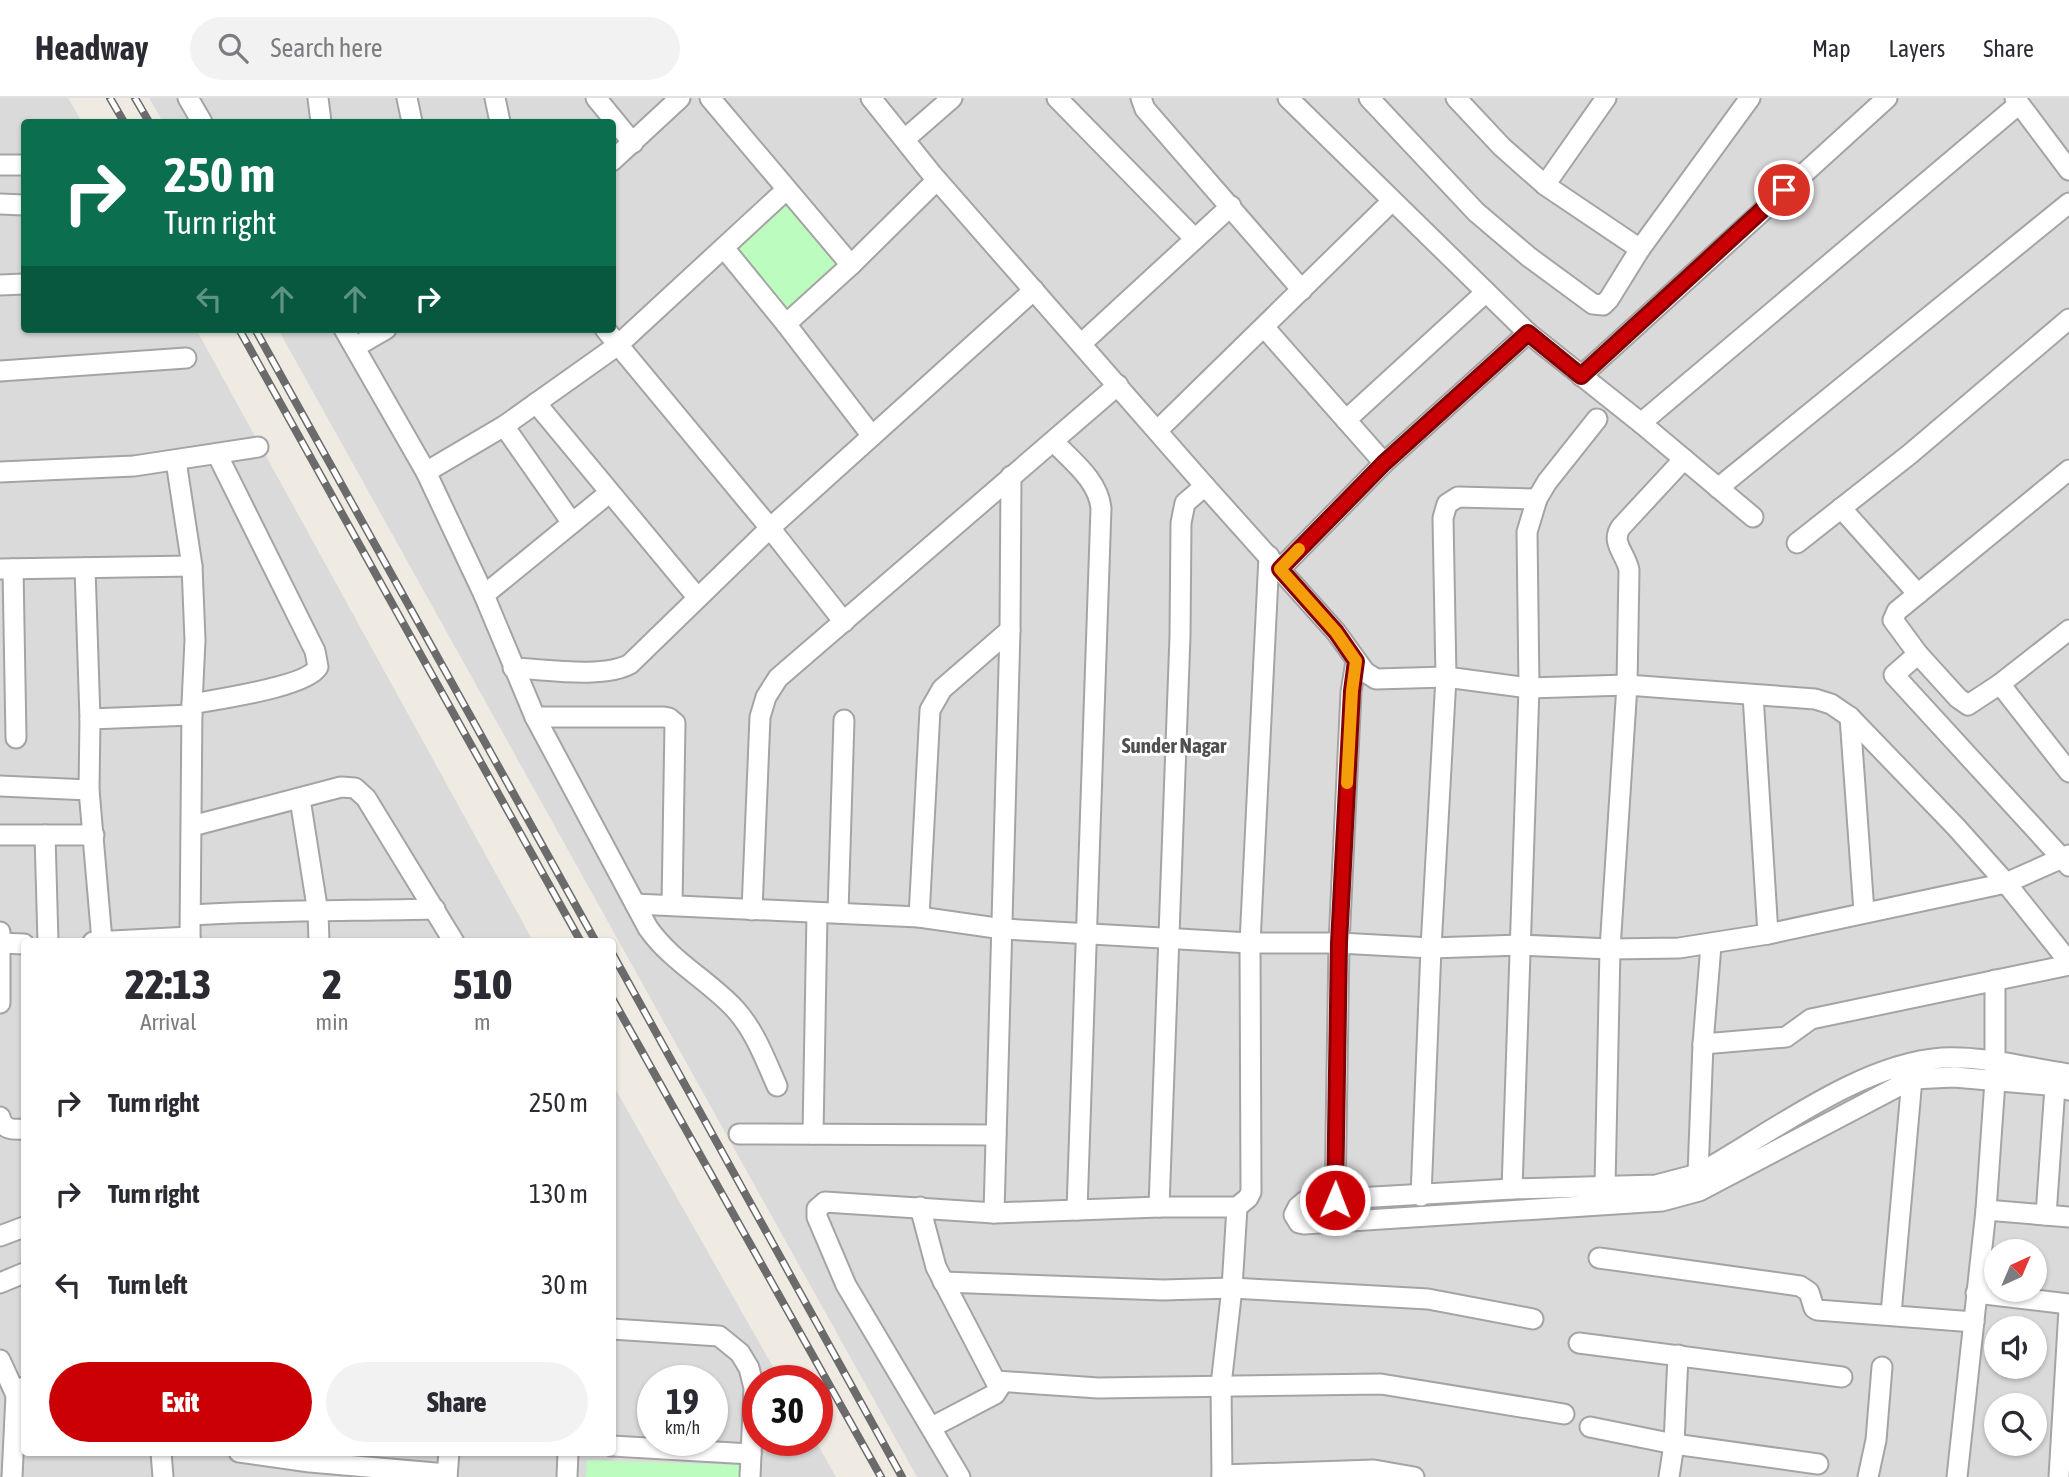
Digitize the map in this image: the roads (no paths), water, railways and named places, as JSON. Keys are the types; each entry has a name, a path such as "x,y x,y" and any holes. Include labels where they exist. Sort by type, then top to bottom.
{"street":[{"path":"188,98 200,119"},
{"path":"318,98 321,119"},
{"path":"407,98 411,119"},
{"path":"495,98 499,119"},
{"path":"596,98 613,119"},
{"path":"616,158 680,98"},
{"path":"710,98 851,265"},
{"path":"871,98 937,180 1336,632 1365,672 1376,678 1446,677 1529,688 1627,685 1815,699 1831,704 1850,717 1956,827 2006,883 2069,964 1811,1019 1786,1037 1703,1044"},
{"path":"905,139 952,98"},
{"path":"1057,98 1195,239"},
{"path":"1141,98 1144,109 1231,206 1301,290"},
{"path":"1288,98 1528,333 1753,517"},
{"path":"1369,98 1476,212 1529,257 1586,300 1599,306 1603,306 1609,299 1640,249 1750,98"},
{"path":"1456,98 1502,147 1545,185 1640,249"},
{"path":"1545,185 1606,98"},
{"path":"1581,376 1887,98"},
{"path":"1641,423 2017,101 2066,158"},
{"path":"616,122 633,143"},
{"path":"0,165 21,165"},
{"path":"786,324 851,265 937,180"},
{"path":"426,471 505,426 618,345 786,190"},
{"path":"1158,430 1392,201"},
{"path":"1718,488 2069,203"},
{"path":"0,204 21,205"},
{"path":"1081,344 1231,206"},
{"path":"724,248 872,436"},
{"path":"0,285 21,284"},
{"path":"513,668 591,671 623,668 770,528 1034,290"},
{"path":"1346,420 1486,292"},
{"path":"1797,543 1910,454 2069,319"},
{"path":"1264,327 1384,463"},
{"path":"346,333 426,471 484,595 534,717 635,904 658,942 734,1008 748,1026 777,1086"},
{"path":"355,347 379,333"},
{"path":"608,333 844,622"},
{"path":"960,1477 846,1285 817,1217 817,1209 825,1202 994,1213 1237,1207 1243,1204 1251,1192 1250,943 1274,562 1528,333"},
{"path":"0,372 187,358"},
{"path":"752,910 759,730 762,708 778,678 1118,385"},
{"path":"536,403 697,597"},
{"path":"1512,1189 1529,688 1527,532 1536,499 1597,419"},
{"path":"505,426 572,523"},
{"path":"1054,442 1095,486 1100,496 1101,508 1077,1210"},
{"path":"0,472 134,466 258,447"},
{"path":"90,719 192,710 298,681 315,673 318,667 314,652 217,454"},
{"path":"1605,1186 1611,949 1627,685 1629,570 1616,536 1621,527 1684,459"},
{"path":"176,461 192,566 195,640 190,938"},
{"path":"2069,470 1897,611 1893,620 1917,654 1958,698 1968,705 2000,684 2069,629"},
{"path":"994,1213 1010,630 1011,475"},
{"path":"1159,1207 1180,636 1181,523 1185,503 1205,486"},
{"path":"484,595 609,493"},
{"path":"1421,1196 1430,948 1446,677 1443,519 1445,508 1458,497 1536,499"},
{"path":"1841,508 1918,594"},
{"path":"16,738 6,569 192,566"},
{"path":"85,568 90,719 89,790 102,938"},
{"path":"919,917 930,710 942,689 1010,630"},
{"path":"635,904 919,917 1003,929 1250,943 1339,943 1430,948 1521,945 1611,949 1711,945 1768,934 2006,883 2067,860 1894,675 1917,654"},
{"path":"1335,1200 1339,943 1352,691 1356,661"},
{"path":"2000,684 2069,772"},
{"path":"1753,695 1768,934"},
{"path":"534,717 664,717 676,723 672,905"},
{"path":"1850,717 1864,912"},
{"path":"838,912 844,720"},
{"path":"0,786 89,790"},
{"path":"192,826 341,787 355,788 366,798 452,938"},
{"path":"300,799 318,912 318,938"},
{"path":"0,835 94,835"},
{"path":"46,835 48,938"},
{"path":"191,915 266,910 318,912 435,909"},
{"path":"813,1135 817,913"},
{"path":"0,932 0,1003"},
{"path":"0,943 21,944"},
{"path":"1698,1174 1703,1044 1711,945"},
{"path":"1958,1477 1986,1210 1996,1071 1995,980"},
{"path":"1910,1071 1843,1113 1699,1191 1678,1199 1607,1207 1304,1224 1296,1220 1294,1215 1296,1209 1305,1201 1512,1189 1656,1185 1698,1174 1849,1086 1910,1071 1942,1058 2064,1084 2046,1215"},
{"path":"1891,1314 1910,1071"},
{"path":"0,1117 6,1127 21,1129"},
{"path":"739,1134 996,1135"},
{"path":"1237,1207 1232,1288 1220,1385 1222,1476 1374,1470 1414,1477"},
{"path":"920,1208 943,1282 999,1388 998,1392 932,1427"},
{"path":"1986,1210 2069,1217"},
{"path":"0,1236 21,1228"},
{"path":"1599,1258 1800,1286 1809,1292 1817,1310 1975,1322"},
{"path":"0,1283 21,1274"},
{"path":"943,1282 1163,1290 1232,1288 1428,1298 1533,1319"},
{"path":"1976,1293 2069,1306 2059,1477"},
{"path":"616,1329 719,1336 731,1344 747,1365"},
{"path":"1579,1343 1842,1377"},
{"path":"1669,1477 1674,1444 1678,1355"},
{"path":"0,1360 20,1391 12,1477"},
{"path":"1868,1477 1876,1440 1882,1367"},
{"path":"996,1381 1098,1388 1381,1384 1564,1414"},
{"path":"1590,1427 1674,1444 1818,1464"},
{"path":"616,1446 742,1453"},
{"path":"161,1456 163,1477"},
{"path":"255,1456 309,1469 447,1476 449,1456"},
{"path":"567,1477 568,1456"},
{"path":"750,1477 751,1456"}],"railway":[{"path":"110,98 122,119"},
{"path":"135,98 147,119"},
{"path":"241,333 579,938"},
{"path":"257,333 594,938"},
{"path":"616,960 902,1477"},
{"path":"616,1005 881,1477"}],"district":[{"name":"Sunder Nagar","path":"1174,746"}]}
